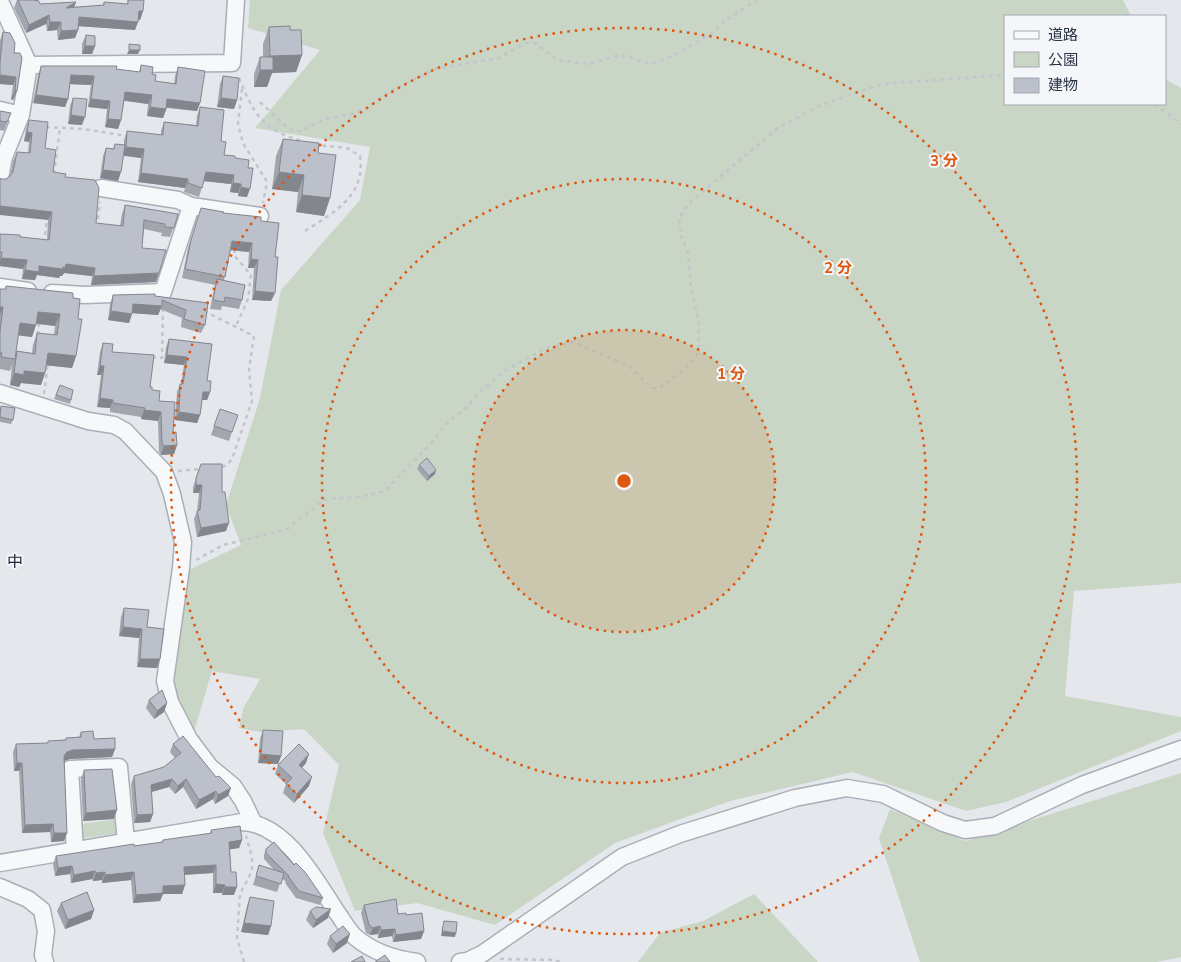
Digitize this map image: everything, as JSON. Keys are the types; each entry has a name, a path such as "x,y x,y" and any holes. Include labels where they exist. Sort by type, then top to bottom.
{"street":[{"path":"29,65 232,63 236,0"},
{"path":"0,1 29,65 21,115 4,158 0,178"},
{"path":"0,110 21,115"},
{"path":"102,188 178,200 191,206 260,216"},
{"path":"0,287 85,295 163,292 191,206"},
{"path":"0,393 88,420 114,425 125,431 164,472 172,494 183,542 165,681 170,702 189,739 210,767 233,786 243,801 248,822"},
{"path":"460,962 482,954 622,857 680,834 795,798 847,788 883,794 942,823 964,830 996,826 1082,786 1171,752 1181,750"},
{"path":"75,851 70,769 119,767 126,842"},
{"path":"0,863 248,822 275,834 288,844 313,876 352,934 367,946 385,955 417,962"},
{"path":"0,888 28,899 42,910 46,932 43,954 45,962"}],"path":[{"path":"260,102 287,128 293,131 301,131 325,119 356,113 367,108 384,94 435,69 499,58 531,42 557,60 589,64 621,56 652,63 673,56 714,32 725,21 756,0"},
{"path":"232,63 255,113 271,129 282,136 304,142"},
{"path":"181,568 223,544 286,530 325,499 359,497 385,491 431,443 447,423 466,408 482,390 506,370 546,348 574,342 630,368 652,388 659,388 685,369 698,354 699,323 690,287 688,253 681,236 680,218 689,203 778,128 818,106 881,84 1004,76"},
{"path":"242,88 238,124 243,143 267,182 260,216"},
{"path":"1156,105 1181,124"},
{"path":"43,126 83,129 132,137"},
{"path":"53,176 60,128"},
{"path":"305,231 332,214 350,197 360,179 362,168 360,156 347,148 311,144"},
{"path":"96,236 102,188"},
{"path":"44,243 48,214"},
{"path":"235,246 234,255 251,275 248,299 236,326"},
{"path":"143,356 162,358 163,292"},
{"path":"199,309 254,336 249,369 252,401 232,459 227,466 220,467"},
{"path":"38,341 39,321"},
{"path":"42,407 48,361"},
{"path":"164,472 201,469"},
{"path":"244,962 237,938 240,894 252,871 248,822"},
{"path":"482,954 490,959 555,960 561,962"}],"green space":[{"path":"250,0 1123,0 1130,15 1004,15 1004,105 1166,105 1166,80 1181,88 1181,583 1074,591 1065,696 1181,717 1181,731 1006,802 966,811 853,772 730,801 615,843 495,925 417,903 355,911 323,833 339,765 304,729 260,732 239,728 243,709 260,679 212,671 192,738 174,700 170,677 185,572 241,545 226,505 260,398 281,290 360,200 370,147 255,128 320,50 248,28"},
{"path":"1181,773 1181,957 1156,962 920,962 879,838 890,809 965,841"},
{"path":"119,819 120,833 83,838 81,824"},
{"path":"754,894 818,962 638,962 660,933 703,921"}],"building":[{"path":"18,0 38,0 40,4 76,2 66,8 104,5 104,2 128,4 128,0 144,0 143,11 139,11 138,22 79,17 78,30 61,31 61,22 50,22 49,15 29,25"},
{"path":"290,26 290,30 301,30 302,55 270,56 269,27"},
{"path":"3,32 10,33 15,43 14,53 20,53 22,58 17,91 15,91 16,77 0,75"},
{"path":"86,35 95,36 95,46 85,46"},
{"path":"129,44 140,45 140,50 129,50"},
{"path":"260,57 273,57 273,70 260,70"},
{"path":"141,65 153,67 152,74 156,75 155,81 176,84 178,67 205,71 200,103 167,99 166,109 150,107 152,95 125,92 121,120 108,119 110,101 91,99 94,76 71,75 68,99 36,95 41,66 117,66 116,69 140,72"},
{"path":"223,76 239,78 237,100 221,98"},
{"path":"73,98 87,99 85,117 71,115"},
{"path":"200,107 224,110 221,141 226,142 224,155 249,160 248,168 253,168 250,189 241,187 241,184 233,183 234,175 206,172 202,188 188,183 188,179 141,173 144,149 126,147 127,131 163,135 164,122 198,126"},
{"path":"0,111 11,113 7,122 0,121"},
{"path":"29,120 48,122 45,148 56,150 53,172 66,174 65,177 95,180 99,188 96,223 123,226 125,205 178,214 174,228 165,227 165,224 144,220 142,248 166,250 159,273 94,276 95,268 66,264 65,268 63,267 62,269 39,266 39,272 25,270 27,260 1,258 0,234 49,240 52,212 0,206 0,178 6,179 13,172 17,152 30,153 32,133 27,132"},
{"path":"283,139 319,143 318,153 336,155 330,198 302,195 304,175 279,172"},
{"path":"115,144 125,145 121,172 103,170 106,148 114,149"},
{"path":"201,208 223,213 261,217 261,221 279,223 275,257 278,257 275,293 255,291 258,260 251,259 252,243 232,241 225,277 185,269 191,240"},
{"path":"217,279 245,285 242,300 225,297 224,302 213,300"},
{"path":"6,286 73,293 73,298 80,299 78,319 82,319 76,356 48,353 45,373 24,371 24,375 14,373 17,351 35,354 37,333 57,335 60,314 38,312 36,325 20,323 15,359 1,357 0,332 3,307 0,307 0,289 6,289"},
{"path":"155,294 155,296 208,303 205,325 184,319 186,310 162,300 162,306 133,304 132,314 111,311 113,295"},
{"path":"169,339 212,344 207,381 211,381 210,392 203,392 200,415 179,412 180,384 183,384 187,357 167,355"},
{"path":"103,343 113,344 112,352 154,355 150,387 152,387 152,390 160,391 159,401 175,402 173,433 176,432 177,445 164,446 162,443 161,412 113,403 113,400 100,398 104,366 100,366"},
{"path":"60,385 73,390 71,400 56,395"},
{"path":"1,406 15,408 13,420 0,417"},
{"path":"220,409 238,415 232,432 214,426"},
{"path":"427,458 436,470 429,476 419,465"},
{"path":"201,464 222,464 222,492 225,492 229,523 201,528 197,511 200,510 202,485 196,485 196,478"},
{"path":"124,608 149,610 147,627 164,629 160,659 140,659 142,629 123,627"},
{"path":"162,690 167,703 157,711 149,700"},
{"path":"263,730 283,731 281,756 261,754"},
{"path":"93,731 94,739 115,738 115,749 73,750 67,752 64,756 67,833 54,833 53,824 25,825 22,763 17,763 16,744 48,743 48,741 66,740 66,738 81,737 81,732"},
{"path":"183,736 216,777 219,776 231,788 218,795 216,791 199,800 186,779 178,786 172,779 151,785 153,814 137,815 134,776 164,767 181,753 173,744"},
{"path":"299,744 309,754 299,765 312,777 297,794 286,784 292,778 278,765"},
{"path":"112,769 117,810 86,813 84,770"},
{"path":"240,826 242,840 229,842 231,872 236,872 237,887 225,887 225,885 216,884 216,865 184,867 185,885 163,886 163,893 136,895 134,872 105,875 105,872 96,873 95,871 74,875 72,866 58,868 56,856 134,844 134,846 163,842 163,840 212,833 211,830"},
{"path":"274,842 294,865 296,863 305,872 323,898 299,891 289,876 266,853 266,849"},
{"path":"259,865 284,873 281,884 256,876"},
{"path":"87,892 94,910 68,920 61,903"},
{"path":"250,897 274,901 271,926 244,923"},
{"path":"396,899 398,914 422,913 424,931 396,935 395,929 381,930 380,926 373,928 369,925 364,905"},
{"path":"316,907 331,909 316,920 310,911"},
{"path":"444,921 457,922 456,933 442,931"},
{"path":"343,926 350,934 336,944 330,936"},
{"path":"385,955 390,962 376,962 376,961"},
{"path":"362,956 365,962 351,962"}],"district":[{"name":"中","path":"15,561"}]}
